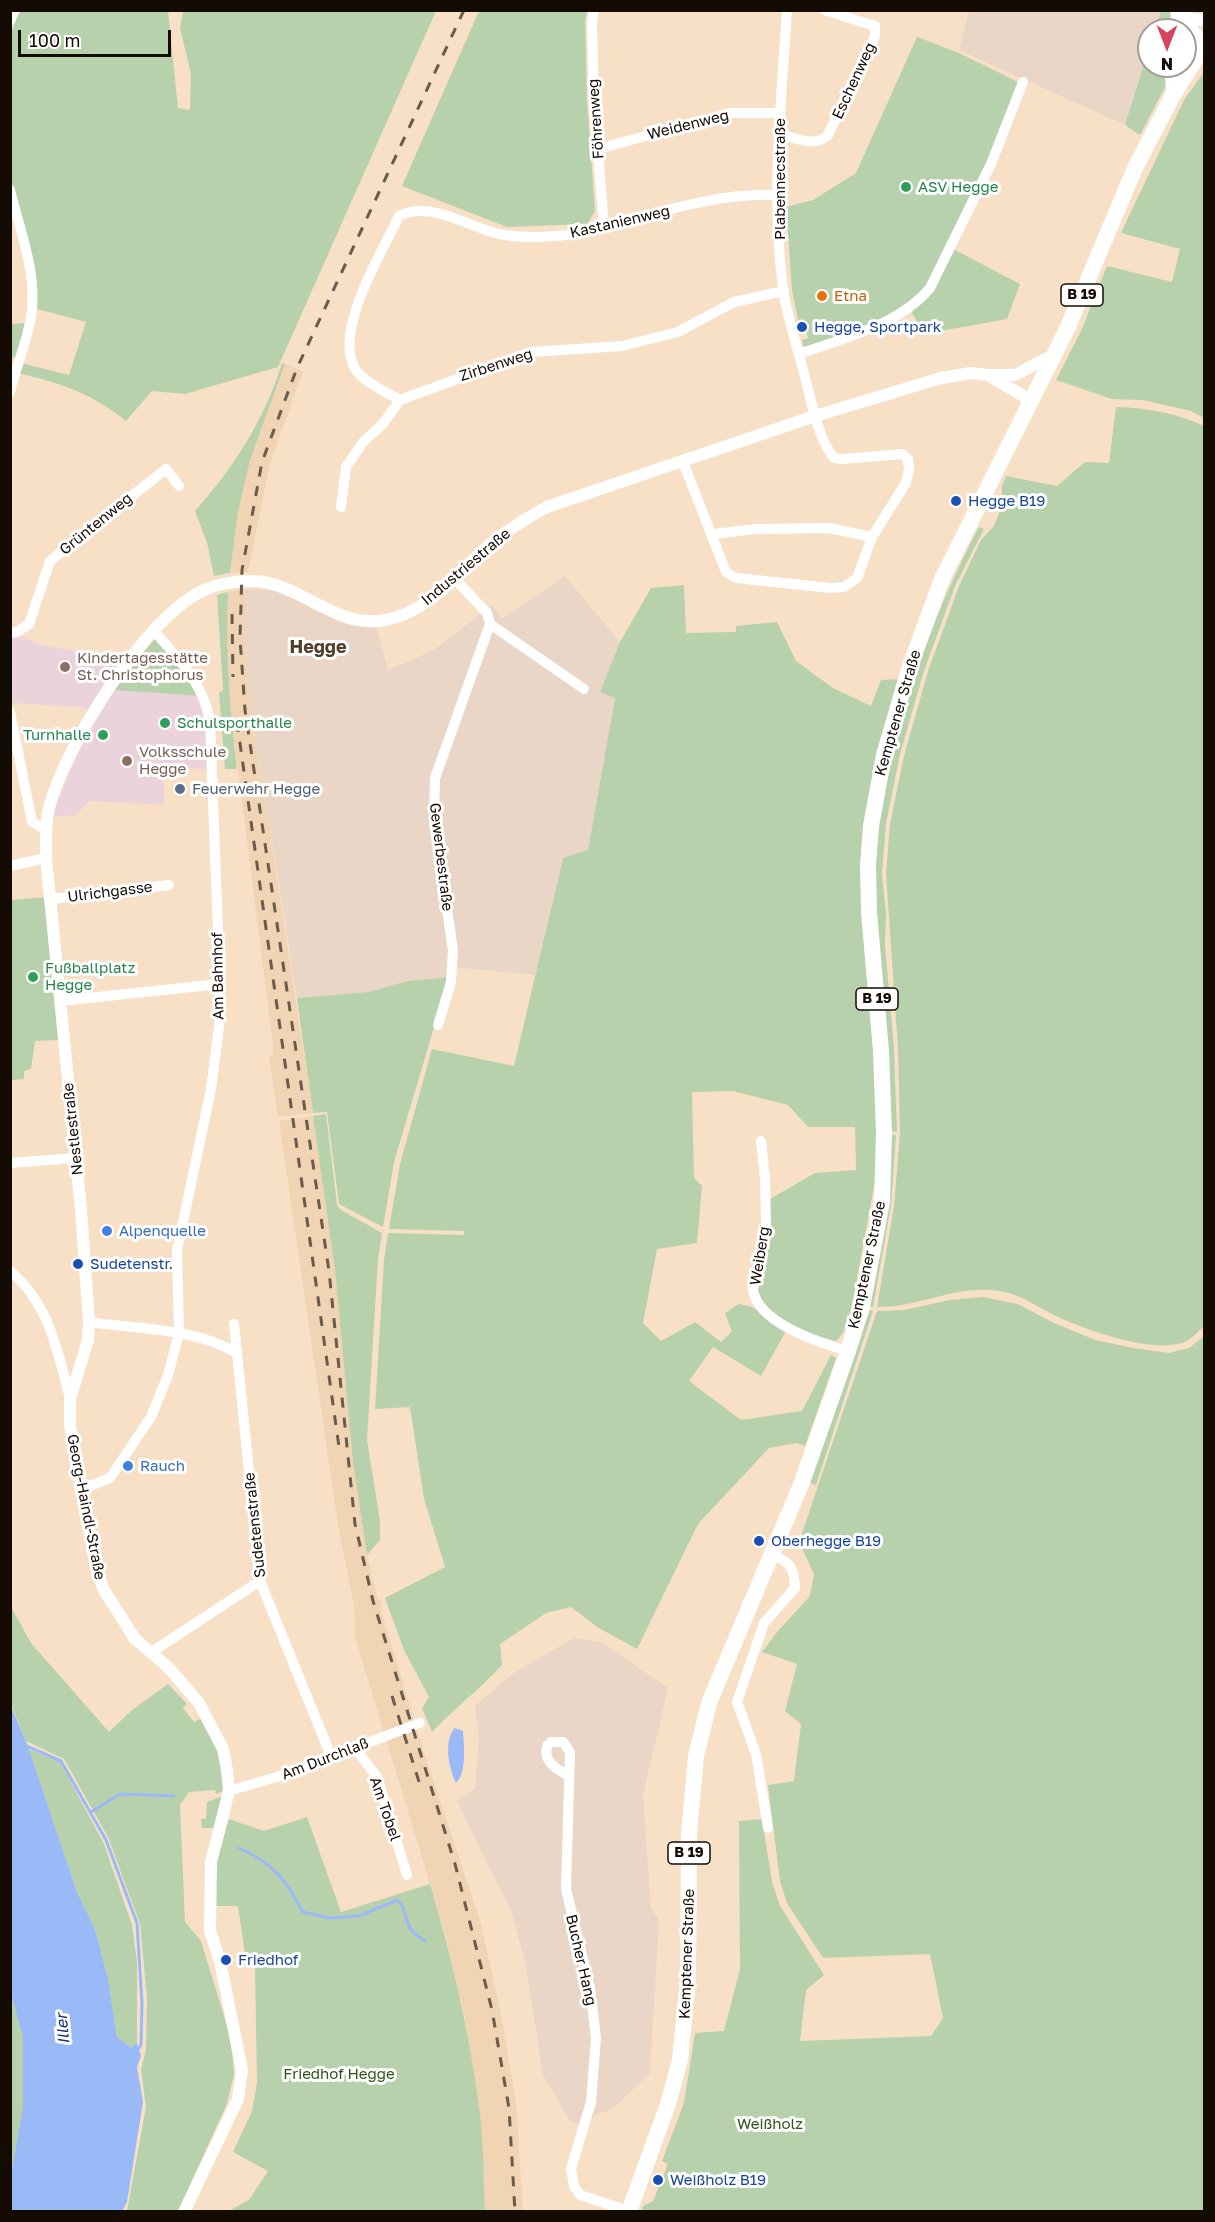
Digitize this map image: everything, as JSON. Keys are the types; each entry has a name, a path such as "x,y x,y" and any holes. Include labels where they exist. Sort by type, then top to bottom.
{"main road":[{"name":"B 19","path":"1030,400 1068,327 1135,168 1173,95 1204,44"},
{"name":"Kemptener Straße","path":"629,2211 668,2104 680,2060 688,1980 689,1834 696,1756 709,1703 802,1482 848,1351 862,1307 882,1202 884,1133 881,1051 869,912 868,865 871,826 884,754 910,666 942,579 1030,400"}],"street":[{"path":"10,21 15,10"},
{"name":"Föhrenweg","path":"594,10 592,23 594,101 604,228"},
{"name":"Plabennecstraße","path":"787,10 777,195 784,291 815,416 827,449 834,458 902,454 908,459 909,469 906,483 872,537"},
{"name":"Eschenweg","path":"779,134 816,142 822,141 828,135 875,36 875,26 824,10"},
{"path":"1181,11 1191,18 1204,20"},
{"path":"1181,11 1204,44"},
{"path":"1171,78 1173,95"},
{"path":"799,354 898,316 916,305 930,288 991,164 1023,82"},
{"name":"Weidenweg","path":"598,149 730,113 780,113"},
{"path":"10,190 33,291 31,316 10,392"},
{"name":"Kastanienweg","path":"400,400 359,374 350,356 349,333 354,312 399,216 411,210 438,213 506,235 579,234 726,198 753,194 777,195"},
{"name":"Zirbenweg","path":"400,400 531,352 622,346 678,332 734,302 784,291"},
{"name":"Industriestraße","path":"46,858 49,808 80,737 117,676 154,631 203,590 234,581 276,584 334,613 380,621 411,612 454,578 502,535 547,507 815,416 941,378 970,373 1015,375 1053,355"},
{"path":"988,375 1030,400"},
{"path":"341,507 346,467 364,441 382,425 400,400"},
{"path":"683,462 714,534 726,572 736,578 831,588 844,587 857,578 872,537 829,528 755,529 714,534"},
{"name":"Grüntenweg","path":"10,633 17,632 29,624 50,561 166,469 179,486"},
{"path":"454,578 487,613 490,624 584,689"},
{"name":"Gewerbestraße","path":"438,1025 451,982 453,950 434,820 435,778 490,624"},
{"name":"Am Bahnhof","path":"80,1490 110,1478 151,1417 166,1382 179,1334 177,1251 211,1089 219,1027 220,984 210,721 205,699 197,682 154,631"},
{"path":"10,712 32,822 46,830"},
{"path":"10,866 46,858"},
{"name":"Nestlestraße","path":"46,858 52,899 89,1322 88,1340 70,1399"},
{"name":"Ulrichgasse","path":"52,899 169,885"},
{"path":"60,1001 220,984"},
{"name":"Weiberg","path":"760,1141 766,1224 753,1290 754,1300 765,1313 781,1323 820,1343 848,1351"},
{"path":"10,1163 76,1158"},
{"name":"Georg-Haindl-Straße","path":"10,1271 31,1291 47,1317 70,1399 70,1425 80,1490 97,1572 104,1590 135,1639 185,1684 212,1724 223,1749 229,1791 211,1862 210,1931 220,1961 242,2070 238,2099 184,2211"},
{"path":"89,1322 179,1334 225,1346 237,1353"},
{"name":"Sudetenstraße","path":"234,1324 260,1581 331,1756"},
{"path":"768,1828 756,1754 736,1702 764,1623 795,1588 794,1569 788,1561 772,1555"},
{"path":"150,1653 260,1581"},
{"name":"Am Durchlaß","path":"229,1791 277,1777 420,1723"},
{"name":"Am Tobel","path":"355,1748 377,1777 407,1875"},
{"name":"Bucher Hang","path":"567,1775 566,1889 590,1988 596,2038 591,2102 571,2169 574,2186 580,2195 629,2211"}],"shaded area":[{"path":"969,11 1161,11 1159,18 1137,18 1137,78 1140,78 1125,125 959,50"},
{"path":"285,364 303,371 270,463 248,572 230,573 238,512 250,460"},
{"path":"565,576 620,642 600,692 615,698 588,850 562,859 536,975 450,967 449,977 407,981 369,992 297,998 251,708 245,638 247,589 274,591 293,597 312,609 347,624 377,628 388,670 434,650 492,605 502,619"},
{"path":"247,589 245,638 251,708 313,1113 278,1117 269,1056 274,1054 228,690 226,639 228,592"},
{"name":"Kindertagesstätte St. Christophorus","path":"19,635 37,644 125,660 90,710 79,707 12,703 10,637"},
{"path":"114,690 200,696 207,722 207,769 164,767 164,805 89,801 76,815 51,816 84,739"},
{"path":"313,1116 335,1270 353,1462 367,1555 378,1601 381,1600 382,1614 423,1749 481,1924 500,2009 516,2103 523,2211 485,2211 479,2109 464,2015 445,1933 355,1637 354,1605 338,1525 279,1121"},
{"path":"574,1638 601,1642 668,1688 643,1795 651,1909 659,1919 650,2073 613,2109 594,2115 588,2128 570,2121 543,2075 525,1962 511,1910 457,1800 475,1789 479,1736 475,1706 512,1674"}],"green space":[{"path":"19,11 168,11 178,108 190,110 191,74 180,28 183,11 436,11 278,367 185,394 152,391 126,421 101,403 75,390 17,373 21,363 69,375 86,322 34,308 32,261 10,176 11,34"},
{"path":"479,11 587,11 585,22 587,100 595,211 587,224 507,227 402,186"},
{"path":"1161,11 1170,11 1170,18 1159,18"},
{"name":"ASV Hegge","path":"917,37 959,53 1020,83 988,163 929,286 897,314 804,349 802,340 808,338 803,319 798,320 792,290 786,207 813,200 856,173"},
{"path":"1204,72 1204,418 1191,411 1143,400 1112,399 1056,380 1082,329 1107,266 1172,282 1180,249 1121,233 1184,100"},
{"path":"1140,78 1170,78 1140,135 1125,125"},
{"path":"953,249 1020,284 1007,319 924,334 911,311"},
{"path":"27,323 18,358 11,357 11,324"},
{"path":"282,363 285,364 250,460 238,512 230,573 214,576 207,543 195,511 223,477 247,442 267,403"},
{"path":"1116,407 1162,412 1204,426 1204,1326 1187,1341 1174,1345 1139,1343 1120,1339 1067,1321 1021,1298 999,1291 968,1291 908,1304 877,1307 894,1206 900,1133 898,1048 886,874 890,824 904,756 928,671 959,586 981,540 994,526 1002,506 1002,486 1006,476 1057,486 1085,462 1109,463"},
{"path":"979,527 984,529 955,586 924,671 900,754 886,824 882,874 886,914 885,945 894,1049 897,1132 890,1131 877,979 874,865 877,827 891,751 915,673 945,597"},
{"path":"684,585 686,633 736,632 736,626 777,622 796,661 833,688 871,706 881,680 902,679 874,775 877,1170 852,1305 843,1333 836,1341 814,1335 790,1324 769,1309 758,1290 758,1273 770,1199 815,1173 856,1170 855,1127 808,1127 788,1105 733,1091 692,1092 694,1178 702,1186 697,1243 657,1249 643,1323 661,1341 695,1322 721,1342 732,1332 725,1313 739,1304 752,1307 786,1331 761,1376 713,1347 689,1381 741,1420 802,1411 831,1355 836,1358 805,1446 797,1443 769,1448 698,1524 637,1649 597,1627 571,1607 546,1613 500,1644 502,1665 432,1732 422,1708 429,1697 404,1650 385,1598 445,1567 424,1499 410,1407 375,1409 384,1260 388,1233 464,1235 464,1231 389,1229 400,1164 432,1049 514,1066 563,858 588,850 615,698 600,692 620,642 651,588"},
{"path":"228,592 229,681 237,769 225,769 219,693 223,690 217,595"},
{"path":"156,637 200,696 114,690"},
{"name":"Fußballplatz Hegge","path":"48,897 59,1040 35,1041 31,1069 24,1071 24,1079 11,1080 11,900"},
{"path":"449,977 394,1162 383,1227 339,1204 327,1112 313,1113 297,998 369,992 407,981"},
{"path":"326,1114 337,1205 341,1210 382,1233 378,1259 367,1440 380,1521 380,1540 367,1555 353,1462 335,1270 313,1116"},
{"path":"891,1135 896,1135 891,1205 873,1307 867,1306"},
{"name":"Weißholz","path":"983,1297 1018,1304 1052,1322 1095,1340 1133,1348 1169,1353 1189,1348 1204,1336 1204,2211 642,2212 643,2206 653,2201 668,2164 662,2161 684,2103 695,2033 724,2031 740,1969 739,1821 762,1819 772,1882 780,1906 824,1975 806,1990 800,2041 931,2036 943,2018 930,1954 823,1958 787,1903 780,1881 768,1785 794,1781 801,1724 785,1711 797,1664 762,1652 810,1596 814,1574 799,1542 877,1311 904,1310 950,1300"},
{"path":"867,1310 873,1311 816,1485 810,1483"},
{"path":"10,1605 31,1643 109,1732 132,1710 168,1684 187,1704 183,1708 194,1722 202,1718 219,1749 225,1790 216,1794 215,1790 189,1792 180,1805 185,1922 201,1941 231,2039 234,2075 226,2106 178,2211 127,2211 146,2107 141,2069 146,2050 147,1998 140,1924 108,1837 64,1759 26,1741 11,1704"},
{"path":"28,1749 60,1762 104,1844 132,1925 137,1962 137,2043 131,2048 117,2037 108,1979 95,1929 77,1892"},
{"path":"225,1795 215,1828 202,1828 201,1819 206,1819 207,1802"},
{"name":"Friedhof Hegge","path":"307,1817 341,1912 430,1884 453,1967 475,2079 483,2146 485,2211 229,2211 249,2200 268,2171 233,2152 252,2111 257,2083 255,1969 252,1953 245,1954 238,1906 214,1906 216,1864 229,1819 264,1831"},
{"path":"11,1990 23,2037 23,2107 11,2175"}],"water":[{"name":"Iller","path":"10,1704 26,1741 77,1892 95,1929 108,1979 117,2037 131,2048 137,2043 141,2056 137,2067 143,2102 127,2202 122,2211 11,2211 11,2175 23,2107 23,2037 10,1990"},
{"path":"455,1728 463,1731 464,1751 462,1773 456,1783 449,1763 448,1747 451,1733"}],"waterway":[{"path":"24,1745 61,1761 106,1840 137,1923 142,2003 141,2045 137,2051"},
{"path":"91,1812 120,1794 174,1796"},
{"path":"239,1848 261,1860 277,1873 303,1912 330,1918 359,1916 397,1900 412,1930 425,1941"}],"railway":[{"path":"464,10 297,368 262,462 242,570 240,638 245,710 329,1271 355,1524 373,1601 455,1864 492,2010 509,2108 515,2212"},
{"path":"232,614 233,677"},
{"path":"237,722 339,1447"},
{"path":"392,1696 420,1785"}],"place":[{"name":"ASV Hegge","path":"906,187"},
{"name":"Etna","path":"822,296"},
{"name":"Hegge, Sportpark","path":"802,327"},
{"name":"Hegge B19","path":"956,501"},
{"name":"Kindertagesstätte St. Christophorus","path":"65,667"},
{"name":"Schulsporthalle","path":"165,723"},
{"name":"Turnhalle","path":"103,735"},
{"name":"Volksschule Hegge","path":"127,761"},
{"name":"Feuerwehr Hegge","path":"180,789"},
{"name":"Fußballplatz Hegge","path":"33,977"},
{"name":"Alpenquelle","path":"107,1231"},
{"name":"Sudetenstr.","path":"78,1264"},
{"name":"Rauch","path":"128,1466"},
{"name":"Oberhegge B19","path":"759,1541"},
{"name":"Friedhof","path":"226,1960"},
{"name":"Weißholz B19","path":"658,2180"}],"district":[{"name":"Hegge","path":"318,647"}]}
